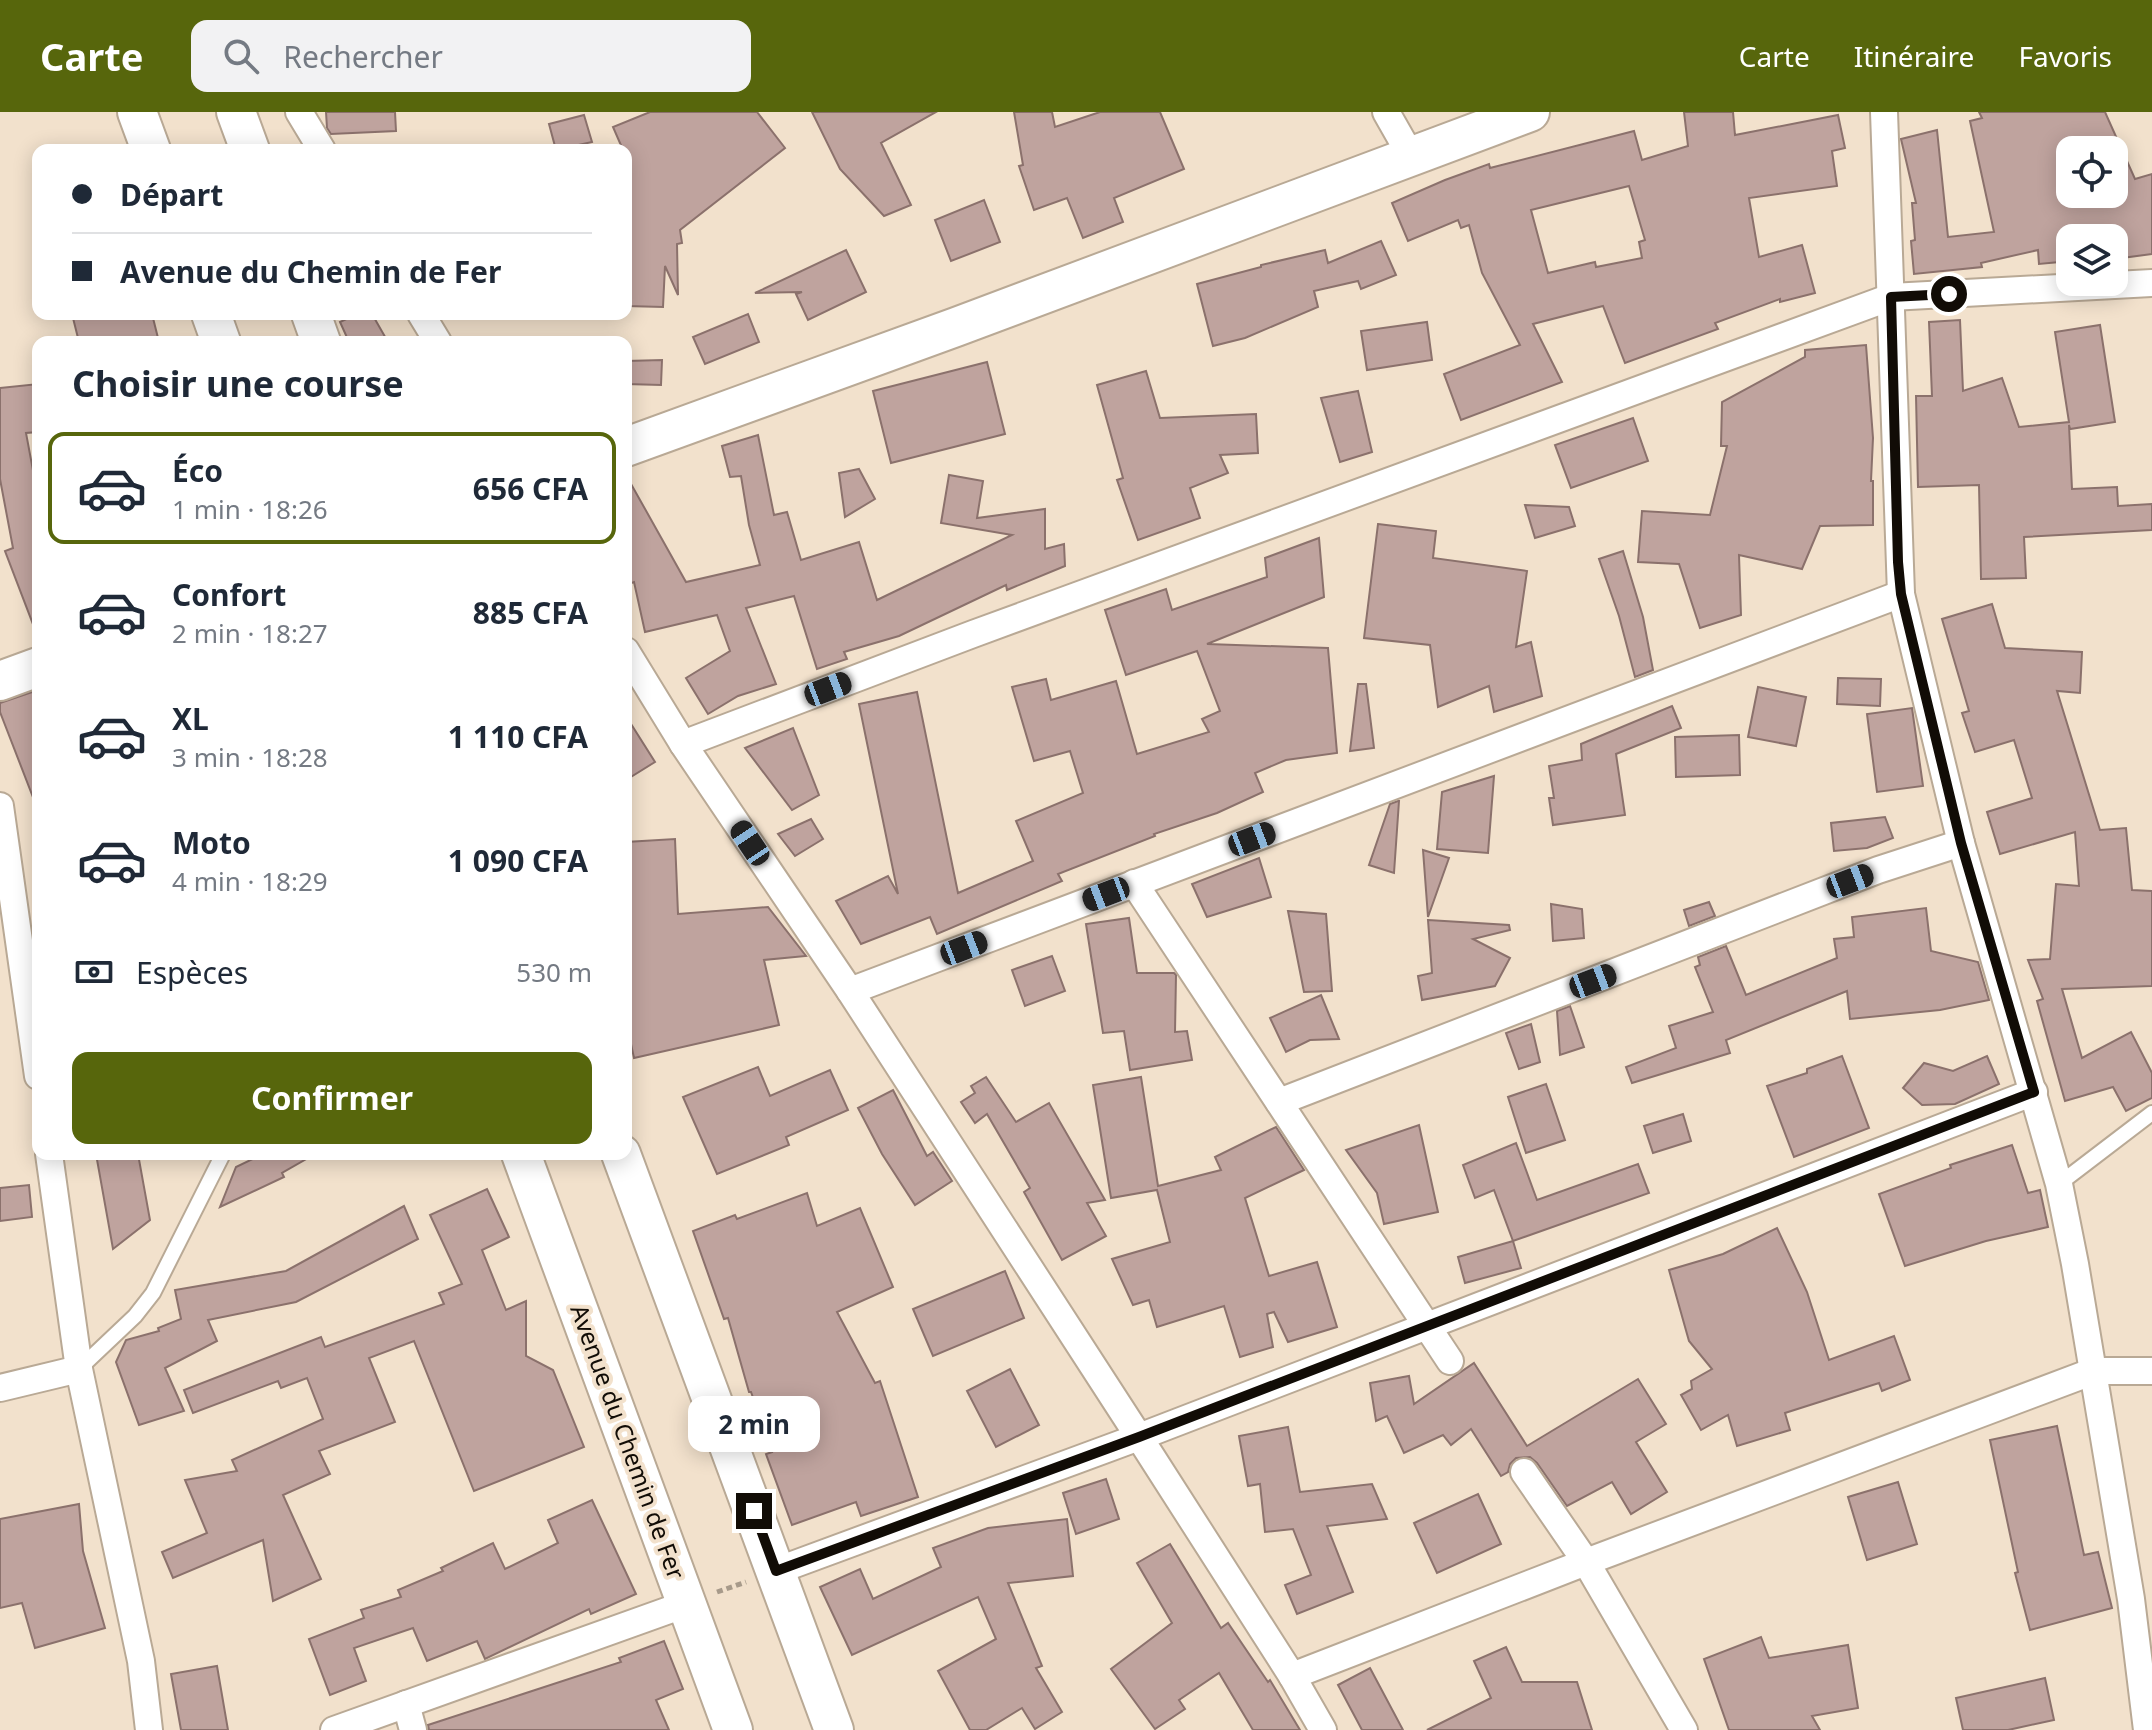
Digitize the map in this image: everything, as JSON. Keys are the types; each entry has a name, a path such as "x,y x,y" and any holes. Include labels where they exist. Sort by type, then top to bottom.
{"main road":[{"path":"137,112 149,144"},
{"path":"236,112 248,144"},
{"path":"632,445 971,322 1530,112"},
{"path":"0,681 32,669"},
{"name":"Avenue du Chemin de Fer","path":"523,1160 733,1730"},
{"path":"623,1160 834,1730"}],"street":[{"path":"299,112 318,144"},
{"path":"1386,112 1411,156"},
{"path":"1884,112 1901,594 1961,843 2059,1184 2094,1371 2131,1599 2147,1730"},
{"path":"683,744 1003,623 1891,297 2152,283"},
{"path":"850,991 1901,594"},
{"path":"632,661 683,744 850,991 1139,1437 1292,1676 1323,1730"},
{"path":"0,806 32,1033"},
{"path":"1279,1102 1878,870 1961,843"},
{"path":"1134,883 1450,1361"},
{"path":"776,1571 1428,1327 2034,1092"},
{"path":"50,1160 79,1369 141,1661 149,1730"},
{"path":"0,1388 79,1369"},
{"path":"1292,1676 2094,1371 2152,1371"},
{"path":"1524,1472 1586,1562 1684,1730"},
{"path":"334,1730 686,1604"},
{"path":"406,1704 413,1730"}],"lane":[{"path":"2059,1184 2152,1113"},
{"path":"79,1369 135,1316 153,1293 220,1160"}],"building":[{"path":"326,112 395,112 396,131 331,134 327,128"},
{"path":"650,112 757,112 785,148 680,230 682,243 677,244 678,295 665,266 663,307 632,306 632,144 620,144 613,127"},
{"path":"812,112 936,112 881,143 911,205 884,216 840,169"},
{"path":"1014,112 1052,112 1055,127 1100,112 1160,112 1184,169 1114,198 1123,222 1083,238 1067,198 1034,210 1019,166 1023,165"},
{"path":"1684,112 1733,112 1735,135 1838,115 1845,148 1832,151 1837,186 1749,198 1759,257 1802,245 1815,293 1780,302 1780,299 1715,323 1718,329 1625,363 1603,306 1533,324 1562,382 1461,420 1444,374 1520,345 1482,273 1469,225 1461,228 1458,220 1408,241 1392,203 1489,164 1490,168 1634,131 1642,160 1688,146","holes":["1629,186 1645,240 1639,242 1642,258 1596,267 1595,262 1548,273 1531,210"]},
{"path":"1979,112 2105,112 2116,136 2056,136 2056,208 2128,208 2128,163 2135,179 2152,174 2152,254 2128,257 2128,224 2056,224 2056,262 2039,264 2038,250 1981,263 1982,267 1914,274 1912,203 1916,203 1901,139 1937,130 1948,237 1994,232 1970,121 1982,118"},
{"path":"584,115 592,142 554,144 549,124"},
{"path":"984,200 1000,242 951,261 935,220"},
{"path":"1381,241 1396,275 1361,289 1358,281 1314,291 1318,307 1245,338 1213,346 1197,284 1325,250 1328,263"},
{"path":"846,250 866,292 808,320 796,294 802,292 755,293"},
{"path":"748,314 759,342 705,364 693,337"},
{"path":"74,320 154,320 158,336 78,336"},
{"path":"375,320 385,336 346,336 340,322"},
{"path":"1960,320 1963,391 2002,378 2019,427 2069,422 2055,332 2100,325 2115,422 2070,429 2069,425 2072,489 2117,487 2118,506 2152,504 2152,530 2024,537 2026,578 1981,579 1979,485 1918,487 1916,396 1932,396 1929,322"},
{"path":"1427,322 1432,360 1367,370 1361,331"},
{"path":"1866,345 1873,438 1873,525 1820,526 1802,569 1739,555 1741,615 1700,628 1679,564 1638,562 1642,511 1710,515 1727,446 1721,446 1722,402 1805,357 1805,350"},
{"path":"662,360 661,385 632,384 632,361"},
{"path":"987,362 1005,434 891,463 873,391"},
{"path":"1146,371 1160,418 1256,414 1258,453 1220,455 1228,473 1190,488 1200,518 1138,540 1117,480 1123,478 1097,385"},
{"path":"32,385 32,432 26,433 32,465 32,622 5,551 13,548 0,479 0,388"},
{"path":"1358,391 1372,452 1340,462 1321,398"},
{"path":"1633,418 1648,461 1571,488 1555,445"},
{"path":"758,435 774,515 787,512 801,560 859,542 877,600 1012,535 941,523 949,475 983,481 977,518 1045,509 1045,549 1064,544 1065,566 1007,590 1006,585 899,636 844,652 847,659 817,669 794,596 746,608 776,684 738,696 708,714 686,678 730,651 717,615 645,632 632,583 632,486 686,582 760,565 749,525 741,476 730,477 722,446"},
{"path":"859,469 875,499 845,517 839,473"},
{"path":"1525,505 1569,507 1575,526 1535,538"},
{"path":"1378,524 1436,531 1433,558 1527,571 1516,647 1531,642 1542,696 1494,712 1489,686 1438,707 1430,645 1364,638"},
{"path":"1319,538 1324,597 1207,644 1328,648 1337,753 1286,760 1255,773 1263,792 1217,813 1154,834 1058,874 1062,881 937,934 930,917 861,944 836,901 888,876 898,894 859,704 917,692 958,893 1033,861 1016,821 1083,793 1070,751 1034,761 1012,687 1046,679 1051,700 1116,681 1137,754 1209,732 1202,719 1220,711 1197,651 1126,675 1105,610 1166,589 1172,610 1267,577 1265,558"},
{"path":"1623,551 1643,617 1653,670 1635,677 1619,616 1599,559"},
{"path":"1992,604 2005,648 2082,652 2080,693 2057,691 2100,830 2126,828 2132,890 2152,891 2152,986 2062,989 2082,1058 2131,1032 2152,1073 2152,1098 2126,1111 2113,1087 2065,1101 2037,1001 2043,999 2028,960 2050,959 2056,884 2079,886 2075,832 2000,854 1987,812 2032,798 2014,740 1975,752 1962,713 1969,711 1942,619"},
{"path":"1838,678 1881,679 1880,706 1837,704"},
{"path":"1358,684 1366,684 1374,748 1350,751"},
{"path":"1758,687 1806,697 1796,746 1748,737"},
{"path":"32,692 32,795 0,712 0,703"},
{"path":"1672,706 1681,728 1616,754 1625,815 1553,825 1549,798 1554,798 1549,766 1582,760 1581,744"},
{"path":"1912,708 1923,786 1877,792 1867,714"},
{"path":"632,726 655,762 632,776"},
{"path":"793,728 819,795 792,810 745,748"},
{"path":"1739,735 1740,775 1676,777 1675,737"},
{"path":"1494,776 1488,853 1437,849 1442,792"},
{"path":"1399,801 1394,873 1369,865 1390,804"},
{"path":"1885,817 1893,838 1867,848 1834,851 1831,823"},
{"path":"811,819 823,839 795,856 778,834"},
{"path":"675,839 678,914 768,907 806,956 764,960 779,1025 634,1058 632,842"},
{"path":"1423,850 1449,858 1428,917"},
{"path":"1259,858 1271,897 1207,917 1192,884"},
{"path":"1709,902 1715,916 1689,926 1684,910"},
{"path":"1551,904 1582,909 1584,938 1553,941"},
{"path":"1926,908 1931,951 1978,962 1989,1000 1940,1010 1850,1019 1847,991 1726,1040 1730,1053 1632,1083 1626,1067 1676,1048 1669,1026 1713,1012 1695,967 1700,965 1698,957 1726,946 1746,995 1837,958 1834,939 1854,937 1852,917"},
{"path":"1288,911 1326,914 1332,991 1304,992"},
{"path":"1129,918 1137,973 1176,975 1175,1032 1187,1031 1192,1060 1130,1070 1124,1031 1103,1033 1086,924"},
{"path":"1428,920 1509,925 1510,930 1473,939 1510,958 1495,986 1422,1000 1418,976 1432,973"},
{"path":"1052,956 1065,991 1025,1006 1012,970"},
{"path":"1321,995 1339,1039 1310,1040 1286,1052 1270,1018"},
{"path":"1570,1006 1584,1047 1560,1055 1557,1011"},
{"path":"1531,1024 1540,1062 1519,1069 1506,1033"},
{"path":"1842,1056 1869,1128 1794,1157 1767,1086 1807,1073 1807,1069"},
{"path":"1987,1056 1999,1084 1955,1104 1922,1105 1903,1088 1924,1063 1953,1071"},
{"path":"758,1067 770,1096 830,1070 848,1110 786,1137 789,1145 717,1174 683,1097"},
{"path":"986,1077 1016,1122 1049,1103 1105,1200 1087,1203 1106,1236 1062,1260 1024,1192 1030,1188 987,1114 975,1123 961,1102 975,1093 971,1086"},
{"path":"1141,1077 1158,1186 1221,1170 1215,1157 1276,1127 1304,1170 1245,1198 1269,1276 1317,1262 1337,1327 1288,1342 1274,1312 1267,1314 1273,1347 1240,1357 1224,1306 1157,1327 1149,1300 1133,1305 1112,1259 1170,1242 1157,1190 1111,1198 1093,1085"},
{"path":"1546,1084 1565,1140 1526,1153 1508,1097"},
{"path":"893,1090 927,1156 933,1152 952,1181 915,1205 882,1154 858,1108"},
{"path":"1683,1114 1691,1141 1653,1153 1644,1126"},
{"path":"1419,1125 1438,1212 1384,1224 1377,1193 1346,1150"},
{"path":"1516,1143 1537,1200 1638,1164 1649,1193 1513,1241 1494,1190 1475,1198 1463,1165"},
{"path":"2012,1145 2028,1193 2040,1190 2048,1227 1986,1241 1905,1266 1879,1194 1951,1168 1950,1165"},
{"path":"97,1160 139,1160 150,1220 113,1249"},
{"path":"251,1160 305,1160 282,1173 284,1177 220,1207 236,1167"},
{"path":"29,1185 32,1217 0,1221 0,1188"},
{"path":"487,1189 509,1237 482,1250 506,1310 526,1301 526,1356 553,1370 584,1447 474,1491 414,1341 369,1358 395,1422 319,1451 330,1474 283,1495 321,1579 273,1601 263,1540 173,1578 162,1552 207,1533 185,1480 237,1471 232,1460 323,1419 307,1378 281,1388 278,1381 193,1413 184,1390 321,1337 325,1347 444,1304 439,1293 462,1284 430,1215"},
{"path":"807,1193 817,1226 860,1208 893,1287 837,1312 875,1383 880,1381 918,1497 861,1516 856,1502 792,1525 766,1454 772,1452 749,1392 728,1318 724,1319 693,1231 735,1215 737,1219"},
{"path":"404,1206 418,1239 296,1302 208,1320 217,1341 165,1368 184,1411 139,1425 116,1362 126,1340 159,1331 158,1328 181,1319 175,1290 286,1271"},
{"path":"1777,1228 1807,1292 1829,1360 1894,1336 1910,1380 1882,1391 1879,1383 1785,1413 1790,1430 1737,1446 1728,1415 1701,1430 1681,1395 1692,1389 1691,1381 1712,1369 1689,1341 1669,1270 1723,1254"},
{"path":"1513,1241 1521,1268 1465,1283 1458,1257"},
{"path":"1005,1271 1024,1318 933,1356 913,1309"},
{"path":"1474,1363 1527,1446 1638,1379 1666,1424 1636,1442 1667,1492 1631,1514 1612,1482 1567,1506 1530,1457 1516,1458 1508,1472 1501,1476 1471,1429 1451,1445 1443,1435 1404,1453 1387,1416 1376,1421 1370,1383 1409,1376 1414,1404"},
{"path":"1010,1369 1039,1425 996,1447 967,1391"},
{"path":"2057,1426 2084,1555 2098,1552 2112,1608 2030,1630 2015,1573 2018,1572 1990,1440"},
{"path":"1288,1427 1300,1492 1372,1484 1387,1519 1327,1526 1353,1592 1297,1614 1285,1585 1311,1575 1293,1529 1265,1532 1260,1484 1248,1486 1239,1436"},
{"path":"1106,1479 1119,1519 1076,1534 1063,1493"},
{"path":"1898,1482 1917,1544 1867,1560 1848,1497"},
{"path":"1478,1494 1501,1544 1437,1573 1414,1523"},
{"path":"592,1500 636,1594 591,1614 589,1609 485,1659 477,1641 427,1661 413,1628 354,1648 366,1681 330,1695 309,1639 364,1618 361,1610 401,1597 398,1590 443,1571 441,1568 493,1543 505,1569 558,1543 548,1520"},
{"path":"79,1504 83,1551 105,1628 35,1648 22,1603 0,1608 0,1519"},
{"path":"1067,1519 1073,1576 1008,1583 1042,1666 1036,1668 1062,1712 1035,1729 1022,1708 986,1730 970,1730 938,1671 996,1639 978,1597 852,1655 820,1587 860,1569 873,1599 941,1567 933,1548 988,1528"},
{"path":"1170,1544 1221,1628 1228,1623 1268,1682 1270,1680 1300,1730 1253,1730 1219,1673 1179,1700 1185,1709 1155,1729 1111,1669 1172,1623 1137,1563"},
{"path":"1761,1637 1769,1658 1848,1645 1858,1708 1812,1716 1820,1730 1729,1730 1704,1659"},
{"path":"664,1641 683,1689 656,1700 669,1730 429,1730 428,1725 621,1662 619,1658"},
{"path":"1506,1647 1522,1682 1577,1682 1592,1730 1427,1730 1491,1698 1474,1661"},
{"path":"217,1666 228,1730 181,1730 171,1674"},
{"path":"1370,1668 1403,1730 1362,1730 1338,1685"},
{"path":"2045,1678 2054,1720 2008,1730 1963,1730 1956,1698"}],"route":[{"path":"754,1511 776,1571 1428,1327 2034,1092 1961,843 1901,594 1891,297 1949,294"}]}
